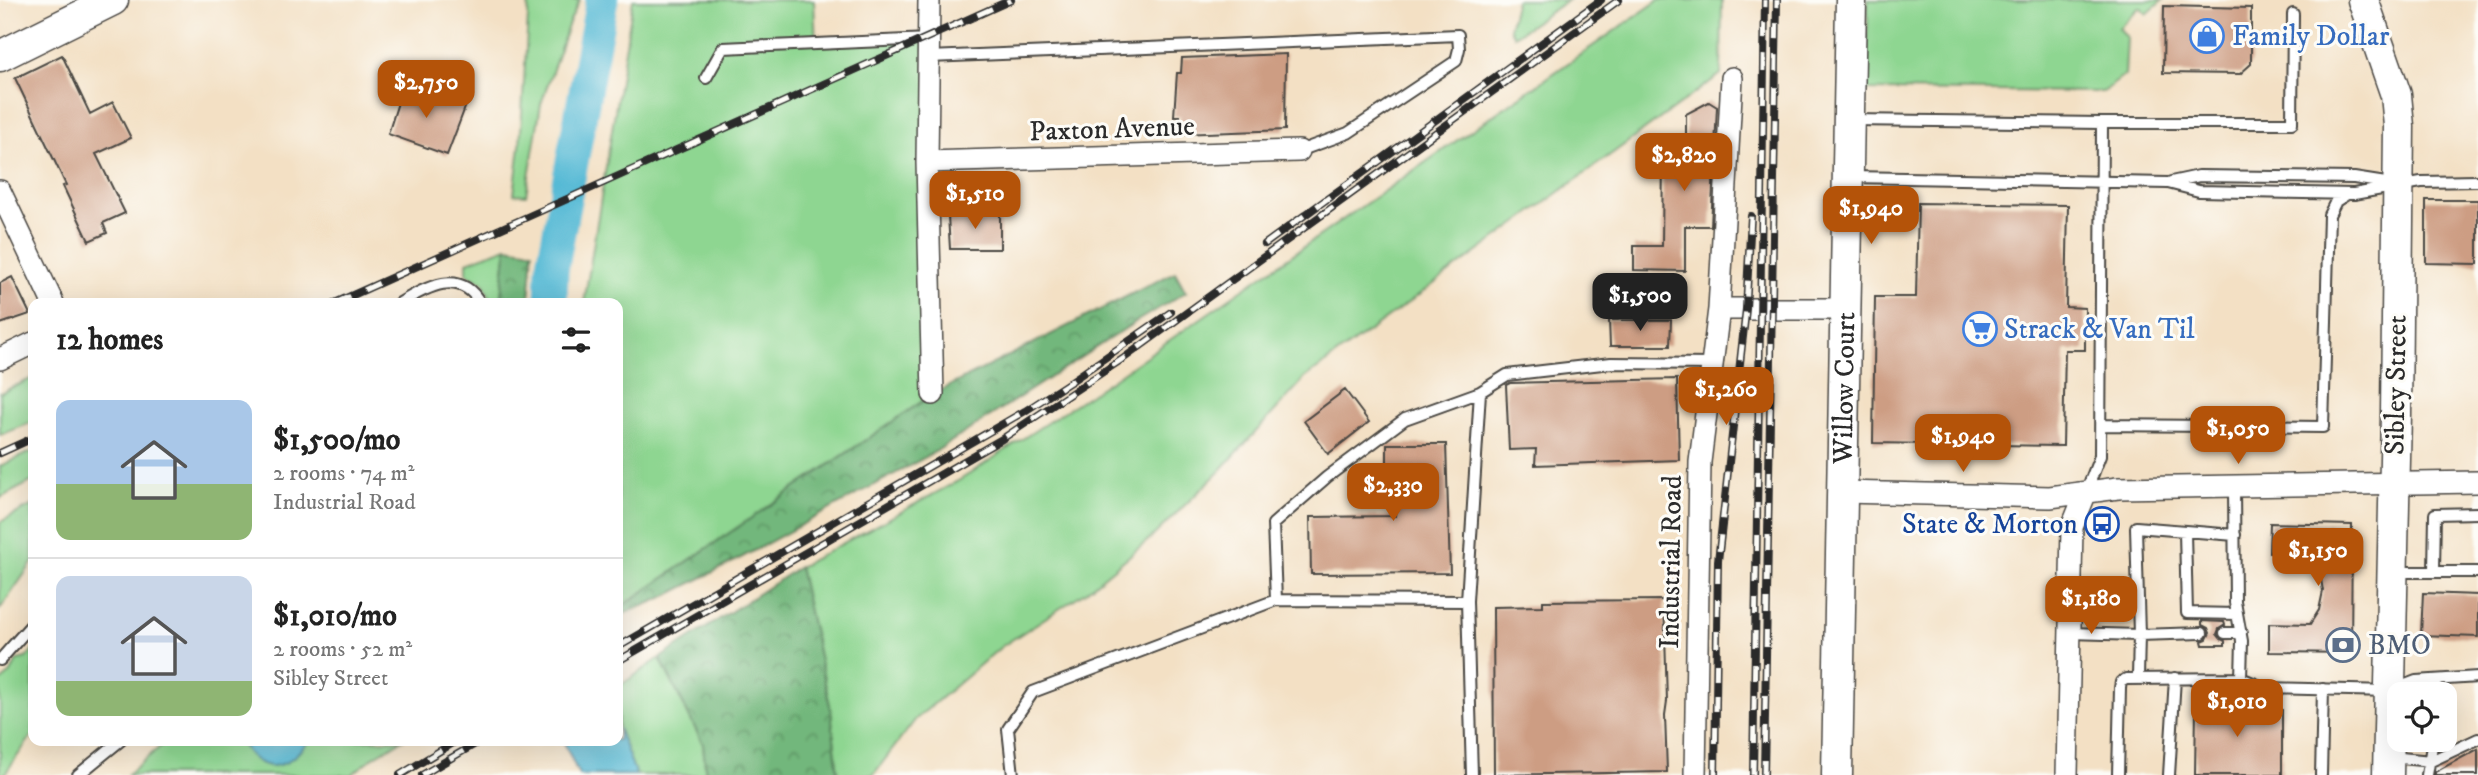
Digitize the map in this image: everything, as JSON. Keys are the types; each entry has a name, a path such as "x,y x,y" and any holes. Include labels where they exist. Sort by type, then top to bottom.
{"main road":[{"path":"0,55 113,0"},
{"name":"Willow Court","path":"1837,775 1852,0"},
{"name":"Sibley Street","path":"2362,3 2396,95 2399,126 2390,682"}],"street":[{"path":"929,0 927,162 933,394"},
{"name":"Industrial Road","path":"1695,775 1700,462 1719,310 1732,78"},
{"name":"Paxton Avenue","path":"927,162 1299,151"},
{"path":"2,202 50,298"},
{"path":"1719,310 1844,309"},
{"path":"0,359 28,345"},
{"path":"1842,492 2050,497 2119,488 2478,482"},
{"path":"2067,775 2072,527 2086,492"}],"lane":[{"path":"1848,120 2292,123 2293,14"},
{"path":"705,78 723,48 929,48 1458,35 1456,61 1348,133 1299,151"},
{"path":"2086,492 2100,456 2102,123"},
{"path":"1847,177 2168,183 2199,176 2354,178 2400,185"},
{"path":"2236,177 2236,192"},
{"path":"2168,183 2199,191 2347,194 2421,181 2478,181"},
{"path":"2101,425 2323,427 2329,215 2336,201 2347,194"},
{"path":"410,298 437,284 457,283 474,291 478,298"},
{"path":"1276,600 1273,524 1326,477 1405,419 1480,392 1507,375 1611,363 1713,364"},
{"path":"1472,775 1467,601 1480,392"},
{"path":"2234,487 2235,602 2241,633 2241,678"},
{"path":"2434,571 2435,514 2478,513"},
{"path":"2138,677 2136,527 2235,535"},
{"path":"2185,532 2187,613 2237,614"},
{"path":"2393,572 2478,572"},
{"path":"1013,775 1009,729 1033,692 1276,600 1467,601"},
{"path":"0,660 28,629"},
{"path":"2070,633 2202,633"},
{"path":"2225,633 2241,633"},
{"path":"2169,775 2175,678"},
{"path":"2118,775 2121,682 2126,679 2241,678 2265,688 2387,691"},
{"path":"2413,682 2477,681"},
{"path":"2322,775 2323,690"},
{"path":"2388,766 2430,768 2477,740"},
{"path":"78,775 114,746"}],"green space":[{"path":"529,0 580,0 569,23 541,104 526,195 514,194 520,146"},
{"path":"633,0 814,0 816,44 929,39 933,394 623,606 623,298 585,298"},
{"path":"1516,0 1568,0 1514,36 1509,28"},
{"path":"1659,0 1722,0 1721,74 1305,378 1220,471 1151,538 1085,592 1001,647 916,719 873,775 838,775 831,710 799,567 960,480 1112,380"},
{"path":"1868,0 2163,0 2147,14 2140,7 2119,28 2127,37 2125,75 2103,92 1862,90 1863,61 1867,60"},
{"path":"507,247 501,298 490,298 483,282 467,274 467,262"},
{"path":"507,247 533,251 529,298 501,298"},
{"path":"1175,272 1186,292 935,452 737,560 660,599 623,614 623,606 933,394"},
{"path":"28,380 28,424 0,435 0,393"},
{"path":"28,453 28,484 0,498 0,466"},
{"path":"28,508 28,569 0,609 0,522"},
{"path":"799,567 831,710 838,775 706,775 703,744 660,658"},
{"path":"28,656 28,741 4,775 0,775 0,682 11,673 17,660"},
{"path":"660,658 703,744 706,775 636,775 623,741 623,684"},
{"path":"161,746 243,746 285,763 303,746 392,746 351,775 127,775"}],"water":[{"path":"623,741 636,775 579,775 566,746 623,746"},
{"path":"304,746 288,761 271,766 252,758 244,747"}],"building":[{"name":"Family Dollar","path":"2164,6 2251,8 2251,64 2240,74 2163,73"},
{"path":"1286,54 1285,130 1180,134 1180,116 1174,116 1177,73 1181,73 1182,58"},
{"path":"62,55 90,114 113,102 131,138 96,154 125,213 103,223 107,233 89,241 63,186 66,185 15,78"},
{"path":"403,87 466,105 447,155 388,134"},
{"path":"1709,102 1717,107 1711,226 1685,226 1685,271 1634,270 1634,246 1662,246 1663,154 1686,154 1686,114"},
{"path":"2426,200 2478,200 2478,264 2426,263"},
{"name":"Strack & Van Til","path":"1918,203 2068,205 2066,307 2085,308 2085,350 2065,350 2063,446 1873,443 1875,297 1916,297"},
{"path":"1000,213 1000,249 950,249 948,215"},
{"path":"12,277 28,315 0,324 0,283"},
{"path":"1609,320 1671,320 1670,346 1610,346"},
{"path":"1677,379 1679,460 1535,465 1536,449 1509,450 1506,385 1510,383"},
{"path":"1345,390 1369,422 1328,454 1304,421"},
{"path":"1387,444 1446,444 1450,573 1311,574 1310,517 1395,516 1397,483 1387,484"},
{"path":"2270,523 2352,525 2351,653 2269,652 2269,623 2310,624 2319,610 2323,591 2319,567 2310,552 2269,552"},
{"path":"2423,593 2478,595 2478,637 2421,635"},
{"path":"1664,600 1667,772 1494,775 1493,607 1543,606 1543,601"},
{"path":"2202,621 2224,622 2225,625 2217,634 2225,641 2225,645 2203,645 2202,641 2207,639 2210,633 2208,628 2202,625"},
{"path":"2233,693 2233,708 2282,710 2282,775 2195,775 2196,707 2208,707 2207,694"},
{"path":"2478,749 2478,775 2435,775 2435,772"}],"waterway":[{"path":"551,298 552,270 602,0"}],"railway":[{"path":"346,298 1011,0"},
{"path":"1265,244 1601,0"},
{"path":"623,658 1002,439 1124,358 1619,0"},
{"path":"1753,775 1765,0"},
{"path":"1764,775 1777,0"},
{"path":"1715,775 1718,561 1746,309 1751,216"},
{"path":"623,644 1025,411 1171,312"},
{"path":"0,453 28,440"},
{"path":"400,775 448,746"},
{"path":"422,775 472,746"}],"place":[{"name":"Family Dollar","path":"2207,36"},
{"name":"Strack & Van Til","path":"1980,329"},
{"name":"State & Morton","path":"2102,524"},
{"name":"BMO","path":"2343,645"}]}
